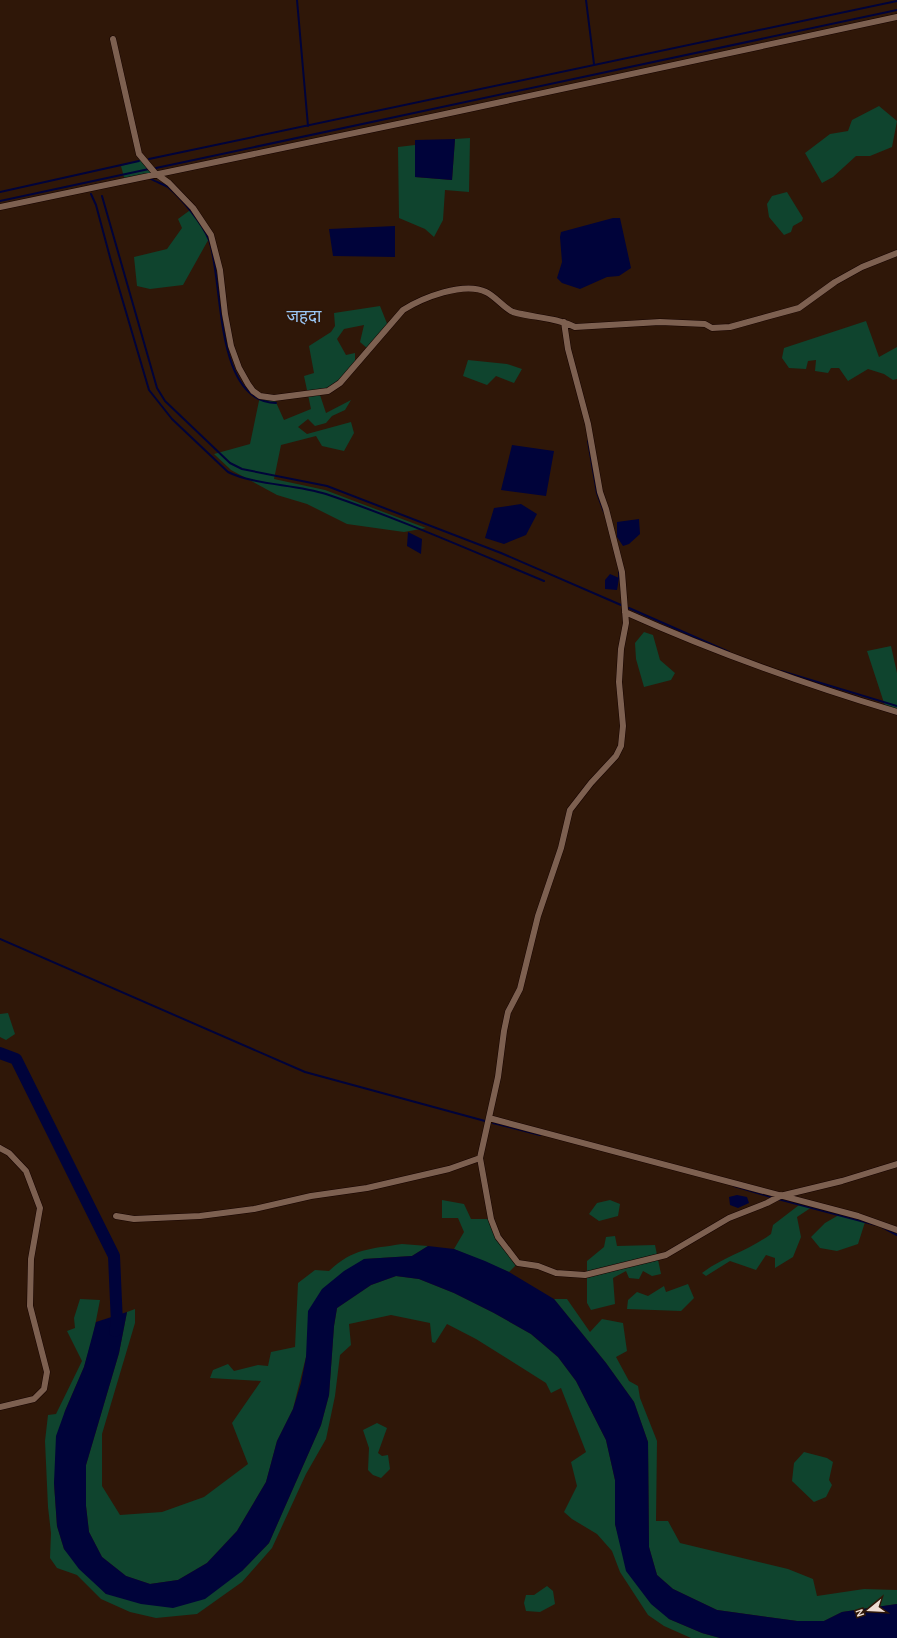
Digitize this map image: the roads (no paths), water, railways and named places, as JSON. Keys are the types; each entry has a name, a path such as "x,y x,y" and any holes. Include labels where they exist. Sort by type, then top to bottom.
{"street":[{"path":"0,207 113,184 155,173 436,116 897,17"},
{"path":"113,39 139,154 155,173 169,183 193,208 211,235 220,270 225,314 231,346 239,368 248,384 253,391 260,396 274,398 328,391 340,383 403,310 416,302 464,288 477,288 487,292 511,311 564,322 575,327 660,322 705,324 712,328 730,327 799,308 835,282 862,267 897,253"},
{"path":"564,322 568,348 588,424 600,492 615,540 622,572 625,612 619,682 623,726 621,746 616,756 591,783 570,810 561,848 538,916 520,989 508,1012 498,1077 480,1158 491,1219 498,1237 518,1263 538,1266 556,1273 585,1275 666,1255 729,1218 767,1203 780,1196 842,1181 897,1164"},
{"path":"625,612 686,640 788,678 897,712"},
{"path":"489,1118 858,1216 897,1230"},
{"path":"0,1148 9,1153 26,1171 40,1208 31,1259 30,1306 47,1372 44,1389 34,1399 0,1407"},
{"path":"116,1216 134,1219 200,1216 254,1209 311,1196 367,1188 449,1169 480,1158"}],"waterway":[{"path":"297,0 308,126"},
{"path":"586,0 594,64"},
{"path":"149,159 897,1"},
{"path":"156,168 897,10"},
{"path":"0,192 139,161"},
{"path":"0,201 149,169"},
{"path":"151,179 168,187 191,212 206,233 214,259 224,336 231,362 241,383 256,397 276,403"},
{"path":"91,194 96,205 149,390 172,419 228,472 250,480 301,488 326,494 409,525 544,581"},
{"path":"102,196 157,388 165,401 230,463 242,469 327,486 501,553 621,605"},
{"path":"588,441 597,493 604,512"},
{"path":"619,572 619,578"},
{"path":"629,608 729,652"},
{"path":"781,671 897,706"},
{"path":"0,939 305,1072 485,1121"},
{"path":"0,1053 16,1059 114,1256 117,1324 115,1331"},
{"path":"493,1123 540,1135"},
{"path":"734,1186 771,1197"},
{"path":"778,1199 876,1225"},
{"path":"882,1227 897,1235"}],"district":[{"name":"जहदा","path":"304,316"}]}
